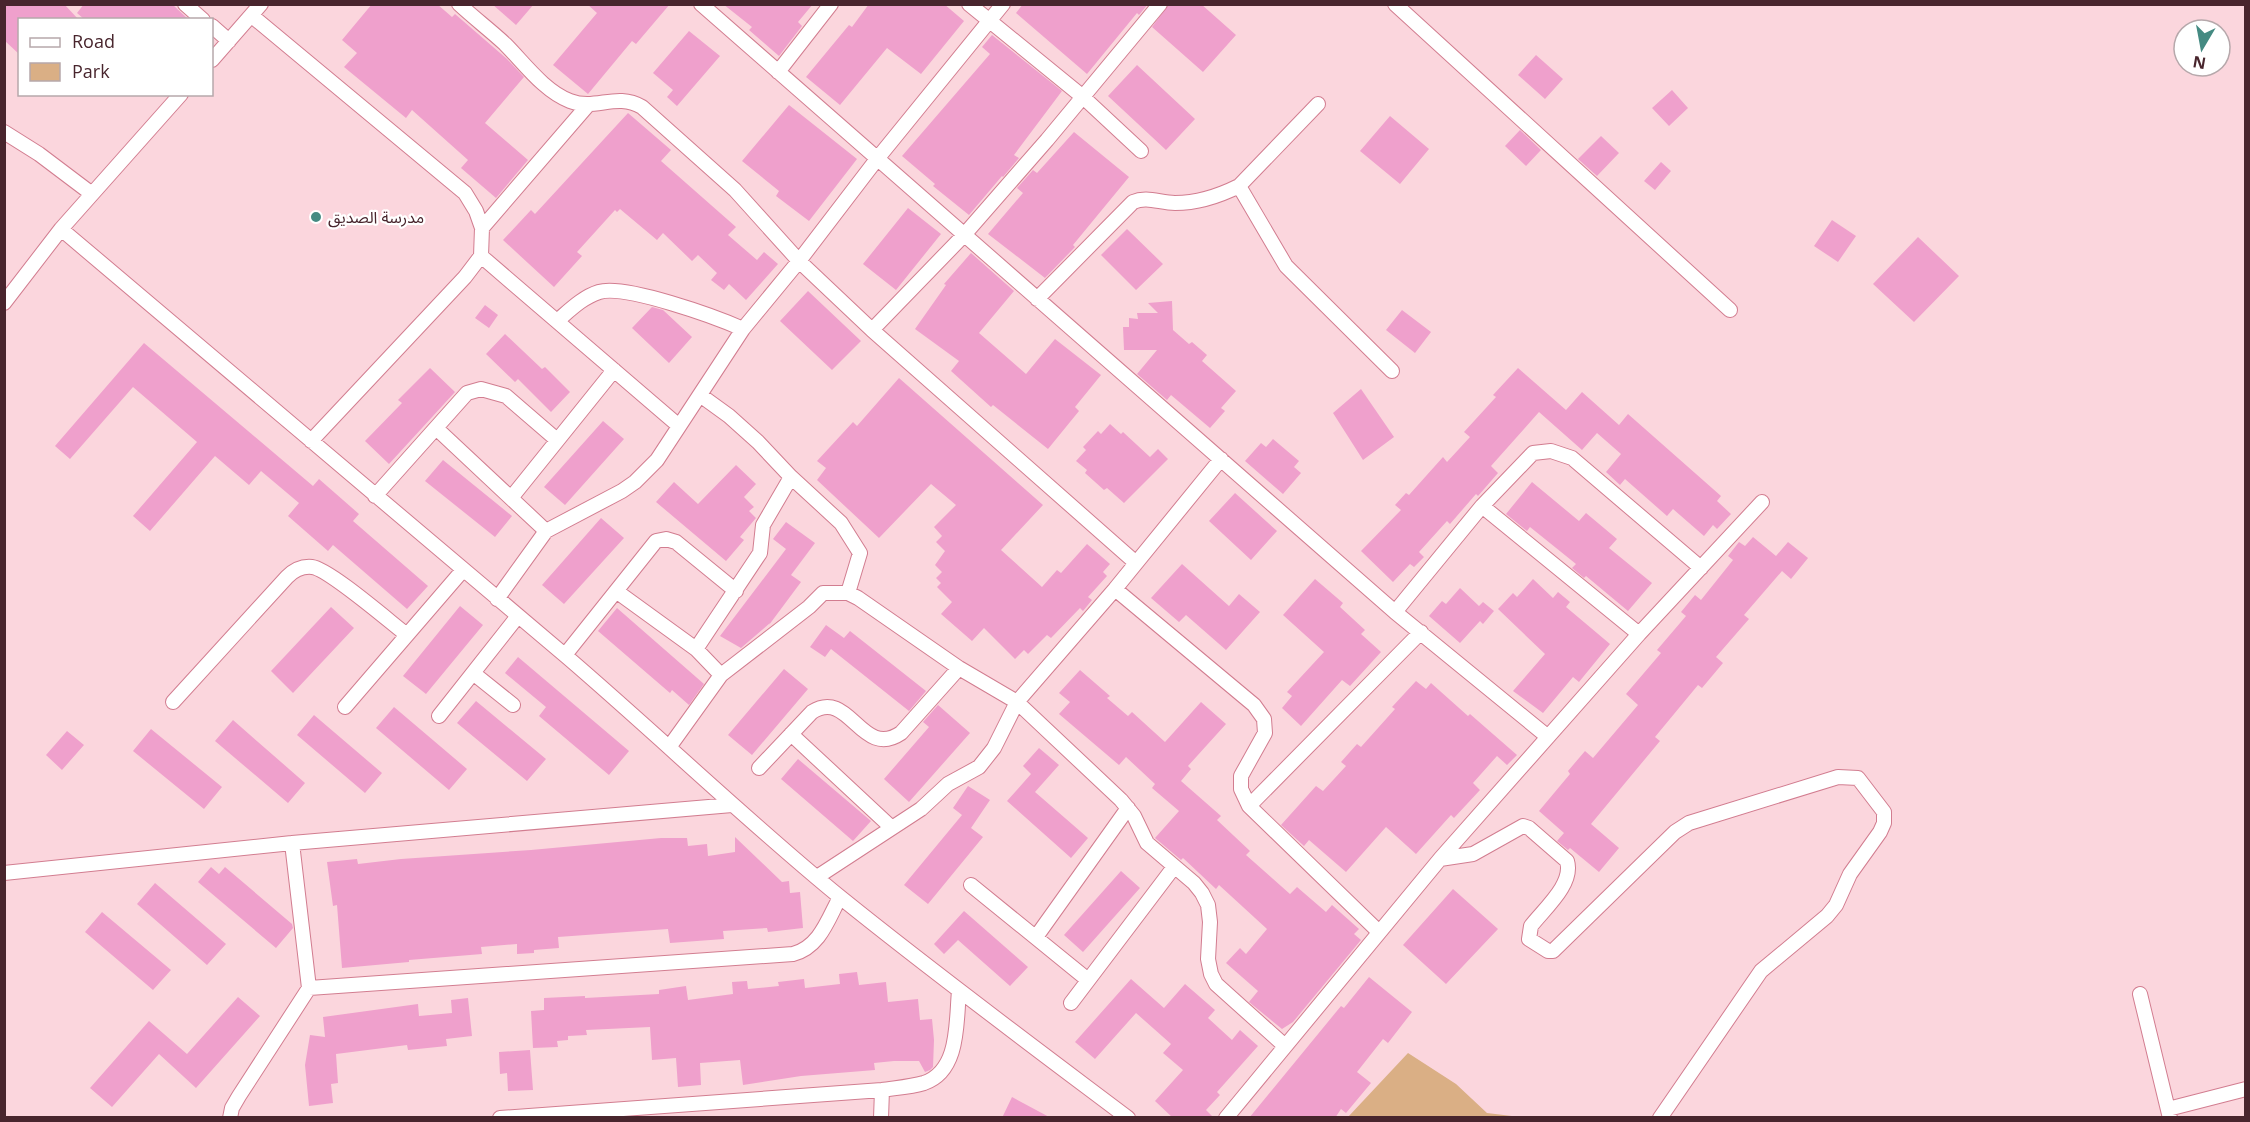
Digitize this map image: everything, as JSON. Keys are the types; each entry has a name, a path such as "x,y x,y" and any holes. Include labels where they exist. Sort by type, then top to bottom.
{"street":[{"path":"184,4 201,18"},
{"path":"213,59 261,4"},
{"path":"459,4 503,42 554,92 572,102 588,105 625,100 642,107 735,190 799,261 872,330 1136,563"},
{"path":"701,4 1395,612 1548,737"},
{"path":"778,72 831,4"},
{"path":"969,4 1083,97 1141,151"},
{"path":"497,599 546,531 622,491 635,482 657,460 743,329 1003,4"},
{"path":"872,330 964,235 1160,4"},
{"path":"1395,4 1730,310"},
{"path":"252,16 465,193 476,211 482,228 481,256 465,277 311,441"},
{"path":"213,27 229,40"},
{"path":"4,303 61,229 179,96"},
{"path":"1037,299 1133,202 1145,199 1160,202 1192,202 1239,186 1318,104"},
{"path":"482,228 588,105"},
{"path":"4,132 39,154 92,194"},
{"path":"1239,186 1291,272 1392,371"},
{"path":"61,229 670,746 732,805 840,897 959,991 1128,1118"},
{"path":"481,256 679,426"},
{"path":"557,321 578,302 600,291 633,293 705,314 743,329"},
{"path":"511,498 614,370"},
{"path":"375,495 467,393 482,389 506,396 557,440"},
{"path":"700,395 758,442 791,477 841,523 860,553 848,593"},
{"path":"436,428 546,531"},
{"path":"1395,612 1482,506 1533,453 1551,451 1572,458 1701,567"},
{"path":"817,877 921,809 948,784 979,767 994,748 1017,702 1115,589 1221,459"},
{"path":"696,649 760,553 763,525 791,477"},
{"path":"1226,1118 1440,859 1639,634 1762,502"},
{"path":"1482,506 1639,634"},
{"path":"565,656 656,541 666,539 676,542 736,591"},
{"path":"173,702 287,577 302,567 311,567 328,573 407,635"},
{"path":"345,708 463,570"},
{"path":"1115,589 1254,705 1264,719 1265,733 1241,776 1241,789 1249,806 1379,932"},
{"path":"616,591 696,649 721,675"},
{"path":"670,746 721,675 824,593 848,593 959,668 1017,702 1128,808 1147,843 1194,883 1202,893 1208,905 1210,922 1208,959 1216,984 1285,1046"},
{"path":"439,716 518,616"},
{"path":"1249,806 1422,632"},
{"path":"759,768 812,712 828,706 838,708 872,737 883,740 901,734 959,668"},
{"path":"473,673 513,705"},
{"path":"791,734 892,828"},
{"path":"1440,859 1473,854 1518,827 1529,828 1567,861 1569,866 1566,879 1531,926 1529,933 1529,939 1548,951 1553,951 1676,832 1689,823 1838,777 1858,778 1884,812 1884,823 1880,832 1850,874 1836,905 1827,916 1770,961 1761,971 1660,1118"},
{"path":"4,873 292,843 732,805"},
{"path":"1036,937 1128,808"},
{"path":"230,1118 238,1096 309,988 292,843"},
{"path":"1071,1003 1174,867"},
{"path":"971,885 1088,980"},
{"path":"309,988 794,954 809,948 814,943 840,897"},
{"path":"500,1118 882,1090 926,1083 950,1060 959,991"},
{"path":"2140,994 2169,1114 2246,1089"},
{"path":"881,1118 882,1090"}],"green space":[{"path":"1408,1053 1456,1084 1487,1113 1520,1117 1348,1117"}],"building":[{"path":"4,4 64,4 77,18 18,18 18,53 4,40"},
{"path":"84,4 172,4 187,18 83,18 77,13"},
{"path":"372,4 437,4 452,17 455,14 507,59 524,77 485,123 528,160 496,198 461,168 468,160 412,110 406,118 344,67 357,53 342,40"},
{"path":"492,4 534,4 516,25"},
{"path":"587,4 670,4 636,44 632,41 588,94 553,65 597,13"},
{"path":"723,4 813,4 798,22 802,26 779,56 749,30 752,27"},
{"path":"869,4 944,4 964,21 921,74 887,48 840,105 806,77 849,25 852,27"},
{"path":"1023,4 1148,4 1139,15 1137,13 1087,74 1016,13"},
{"path":"1169,4 1201,4 1236,35 1203,72 1152,27"},
{"path":"689,31 720,56 677,106 667,97 673,90 653,73"},
{"path":"992,35 1062,91 1014,155 1019,158 969,215 933,186 935,184 902,156 990,54 982,47"},
{"path":"1536,55 1563,79 1545,99 1518,75"},
{"path":"1137,65 1195,119 1166,150 1108,96"},
{"path":"1672,90 1688,108 1669,126 1652,108"},
{"path":"789,105 857,159 809,221 776,196 779,191 742,161"},
{"path":"628,113 671,150 661,161 736,227 728,235 757,260 764,252 778,264 746,300 729,284 724,290 711,280 717,273 698,255 692,261 663,233 657,240 620,209 617,212 615,210 577,252 582,256 554,287 503,240 531,210 535,214"},
{"path":"1390,116 1429,149 1400,184 1360,151"},
{"path":"1520,130 1541,150 1526,166 1505,146"},
{"path":"1074,132 1129,177 1073,245 1075,247 1045,278 988,234 1023,193 1017,188 1033,170 1037,173"},
{"path":"1601,136 1619,153 1597,176 1578,159"},
{"path":"1661,162 1671,171 1655,190 1644,181"},
{"path":"908,208 941,234 896,290 863,264"},
{"path":"1832,220 1856,236 1838,262 1814,246"},
{"path":"1127,229 1163,264 1136,290 1101,255"},
{"path":"1918,237 1959,276 1914,322 1873,284"},
{"path":"971,253 1014,291 979,333 1026,374 1055,339 1101,375 1075,407 1079,411 1048,449 993,405 991,407 951,371 959,361 915,329 946,285 944,284"},
{"path":"808,291 861,341 832,370 780,321"},
{"path":"1172,301 1173,330 1189,344 1192,342 1207,355 1202,361 1236,391 1221,408 1225,411 1210,428 1171,395 1167,400 1137,374 1157,350 1124,350 1123,327 1129,327 1129,318 1138,319 1137,313 1158,313 1148,303"},
{"path":"485,305 498,315 489,328 475,318"},
{"path":"652,307 663,310 692,337 669,363 632,328"},
{"path":"1402,310 1431,332 1415,353 1386,330"},
{"path":"505,334 542,369 545,367 570,392 551,412 518,379 515,382 486,354"},
{"path":"144,343 313,486 319,479 359,514 353,521 428,586 407,609 333,545 328,551 288,516 299,503 261,471 249,485 215,456 150,531 133,516 197,442 133,387 70,459 55,446"},
{"path":"430,368 455,392 389,464 365,441 402,403 398,400"},
{"path":"1518,368 1566,410 1582,392 1619,425 1628,414 1721,496 1717,501 1731,514 1717,529 1713,525 1704,536 1673,509 1667,516 1625,479 1620,485 1606,472 1621,454 1597,433 1582,450 1539,412 1491,466 1498,473 1450,524 1447,521 1419,552 1424,557 1414,567 1410,564 1393,582 1361,551 1401,510 1395,505 1406,493 1409,495 1443,457 1447,462 1470,437 1464,432 1496,397 1493,395"},
{"path":"899,378 1043,505 1001,550 1042,587 1057,570 1061,573 1087,544 1110,564 1103,572 1107,576 1088,597 1092,600 1083,611 1080,608 1051,638 1047,635 1028,654 1024,650 1015,659 984,628 972,641 941,614 952,602 937,587 941,583 936,578 942,572 935,565 945,551 936,542 942,536 934,527 956,505 931,484 879,538 817,480 826,468 817,461 853,422 857,426"},
{"path":"1361,389 1394,437 1363,460 1333,413"},
{"path":"603,421 624,439 565,505 544,487"},
{"path":"1110,424 1121,434 1123,432 1150,457 1158,449 1168,459 1124,503 1107,488 1104,490 1085,473 1087,470 1076,461 1086,450 1083,447 1098,431 1101,434"},
{"path":"1273,439 1299,461 1294,467 1301,473 1283,494 1245,461 1261,443 1266,447"},
{"path":"443,460 512,516 495,537 425,481"},
{"path":"736,465 756,484 744,497 754,507 749,511 756,518 740,537 744,540 726,561 656,502 674,482 698,504"},
{"path":"1532,482 1579,521 1586,513 1617,539 1609,548 1652,583 1628,611 1586,576 1584,578 1572,568 1576,564 1530,527 1527,531 1506,514"},
{"path":"1235,493 1277,531 1251,560 1209,521"},
{"path":"601,518 624,538 564,604 542,585"},
{"path":"786,522 815,543 791,575 801,582 769,625 770,623 741,648 720,636 786,549 773,539"},
{"path":"1753,537 1776,556 1788,542 1808,558 1791,579 1782,571 1744,615 1749,619 1716,657 1723,663 1702,688 1698,685 1655,737 1660,741 1591,824 1619,848 1599,872 1570,848 1568,850 1557,841 1564,833 1539,811 1570,774 1568,771 1585,751 1593,758 1638,705 1626,694 1661,653 1657,650 1686,616 1681,612 1695,595 1701,600 1733,560 1728,556 1739,542 1745,546"},
{"path":"1182,564 1229,606 1239,594 1260,612 1226,650 1186,615 1179,622 1151,598"},
{"path":"1315,579 1343,603 1340,607 1365,630 1361,634 1381,652 1350,686 1342,680 1301,726 1282,708 1292,696 1287,692 1324,652 1283,615"},
{"path":"1533,579 1553,598 1558,592 1570,602 1566,607 1610,644 1579,682 1573,677 1543,713 1513,691 1545,654 1498,609 1513,593 1517,597"},
{"path":"1460,588 1479,606 1483,602 1494,611 1483,624 1480,621 1460,643 1429,616 1442,601 1446,604"},
{"path":"460,606 483,625 426,694 403,676"},
{"path":"331,607 354,628 293,693 271,671"},
{"path":"617,608 704,684 689,705 672,690 670,693 598,631"},
{"path":"826,625 844,638 850,631 926,691 909,711 831,649 825,657 810,647"},
{"path":"518,657 629,751 609,775 539,716 546,707 505,673"},
{"path":"784,669 808,689 752,755 728,735"},
{"path":"1080,670 1110,696 1107,698 1128,716 1132,712 1165,742 1201,702 1226,724 1188,766 1191,769 1181,781 1221,816 1217,820 1250,851 1246,855 1290,894 1297,887 1326,912 1332,905 1359,929 1354,934 1361,940 1293,1022 1282,1029 1249,1002 1258,991 1226,963 1240,948 1246,954 1267,929 1219,885 1216,889 1183,858 1181,860 1155,838 1179,811 1152,788 1155,784 1126,757 1119,765 1059,714 1070,702 1059,693"},
{"path":"1416,681 1426,689 1431,683 1517,755 1507,765 1497,756 1473,783 1480,790 1454,818 1451,815 1416,854 1386,827 1346,872 1309,840 1304,846 1281,825 1316,786 1323,791 1346,766 1341,762 1357,744 1361,747"},
{"path":"476,701 546,759 527,781 457,723"},
{"path":"938,705 970,733 909,802 884,779 929,727 923,722"},
{"path":"394,707 467,769 449,790 376,728"},
{"path":"314,715 382,773 365,793 297,735"},
{"path":"233,720 305,783 288,803 215,741"},
{"path":"151,729 222,787 204,809 133,751"},
{"path":"67,731 84,745 62,770 46,755"},
{"path":"1039,748 1059,765 1035,792 1088,838 1071,858 1007,801 1031,774 1023,766"},
{"path":"798,759 871,821 853,841 781,779"},
{"path":"968,786 990,800 971,828 983,837 928,904 904,885 962,815 953,808"},
{"path":"735,837 782,882 789,881 790,893 800,892 803,928 768,932 767,928 723,931 724,939 670,943 668,929 558,937 559,948 534,950 534,953 517,954 517,944 481,947 482,954 342,968 337,905 333,906 327,862 357,859 358,864 661,838 687,838 688,846 707,844 708,856 735,852"},
{"path":"211,867 219,874 225,867 292,924 293,928 276,948 198,882"},
{"path":"1121,871 1140,888 1083,952 1064,935"},
{"path":"155,883 226,944 207,965 137,904"},
{"path":"1453,889 1498,929 1446,984 1403,945"},
{"path":"964,911 1028,967 1010,986 958,940 944,954 934,944"},
{"path":"102,912 171,970 153,990 85,932"},
{"path":"857,972 859,985 886,982 888,1002 918,999 920,1020 932,1019 933,1067 930,1070 925,1072 919,1061 894,1061 874,1063 875,1070 801,1076 743,1085 740,1060 700,1063 701,1085 678,1087 676,1058 652,1060 650,1027 586,1030 587,1035 568,1036 568,1040 557,1041 558,1047 533,1048 531,1011 544,1010 544,998 659,994 659,990 686,986 688,1000 733,994 732,982 747,981 748,989 779,986 778,982 804,979 805,988 840,984 839,974"},
{"path":"1369,977 1412,1012 1388,1043 1383,1039 1357,1072 1371,1083 1346,1113 1341,1109 1335,1118 1249,1118 1341,1006 1344,1008"},
{"path":"1131,979 1164,1008 1185,984 1215,1010 1208,1018 1232,1040 1240,1030 1258,1046 1217,1092 1220,1095 1206,1110 1214,1118 1173,1118 1155,1101 1183,1070 1163,1053 1171,1044 1136,1013 1095,1059 1075,1042"},
{"path":"238,997 260,1016 196,1088 159,1054 112,1107 90,1088 149,1021 187,1054"},
{"path":"468,998 472,1036 446,1039 447,1046 408,1050 407,1045 336,1054 338,1083 331,1084 333,1103 309,1106 305,1065 310,1035 325,1037 323,1017 418,1004 419,1016 452,1013 451,1000"},
{"path":"530,1050 533,1090 508,1091 507,1073 500,1074 499,1052"},
{"path":"1012,1097 1051,1118 1002,1118"}],"place":[{"name":"مدرسة الصديق","path":"316,217"}]}
